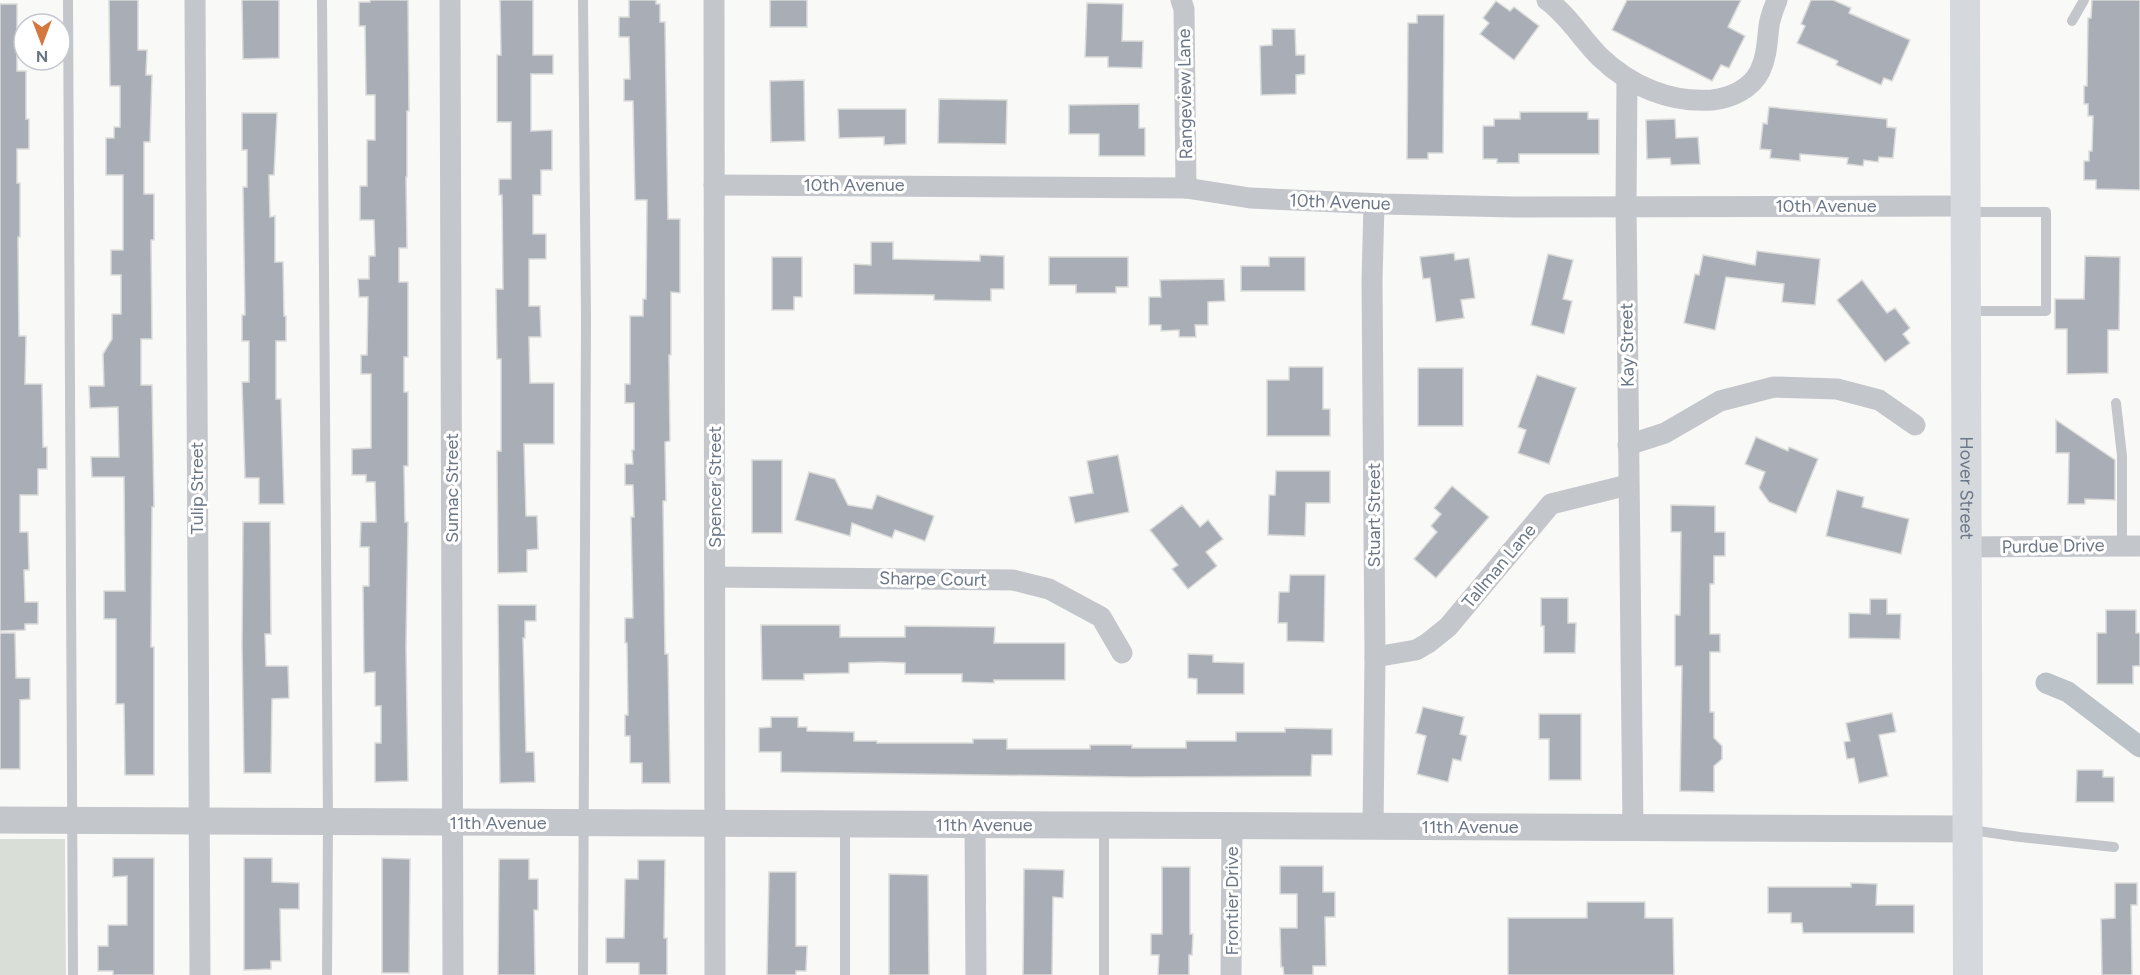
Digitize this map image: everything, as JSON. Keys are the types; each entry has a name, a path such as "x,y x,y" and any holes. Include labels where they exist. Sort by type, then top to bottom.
{"main road":[{"name":"Hover Street","path":"1965,0 1968,975"}],"street":[{"name":"Tulip Street","path":"195,0 200,975"},
{"name":"Sumac Street","path":"450,0 453,975"},
{"name":"Spencer Street","path":"714,0 715,975"},
{"name":"Rangeview Lane","path":"1180,0 1184,9 1186,188"},
{"path":"1548,0 1561,10 1600,57 1627,78 1661,95 1692,101 1723,99 1743,91 1759,72 1767,50 1769,24 1777,0"},
{"name":"Kay Street","path":"1627,78 1628,485 1633,828"},
{"name":"10th Avenue","path":"714,185 1186,188 1250,198 1514,207 1965,209"},
{"name":"Stuart Street","path":"1373,826 1375,657 1372,281 1374,204"},
{"path":"1628,445 1665,433 1720,401 1774,387 1837,389 1879,400 1916,425"},
{"name":"Tallman Lane","path":"1375,657 1416,650 1441,632 1551,504 1628,485"},
{"name":"Purdue Drive","path":"1966,547 2131,546"},
{"name":"Sharpe Court","path":"715,577 1013,580 1049,589 1101,617 1122,653"},
{"name":"11th Avenue","path":"0,820 1968,829"},
{"path":"975,825 976,975"},
{"name":"Frontier Drive","path":"1231,975 1232,826"}],"lane":[{"path":"68,0 73,975"},
{"path":"322,0 327,975"},
{"path":"583,0 586,318 583,975"},
{"path":"2072,21 2084,0"},
{"path":"1965,209 2046,212 2046,311 1966,311"},
{"path":"2116,403 2131,546"},
{"path":"845,824 845,975"},
{"path":"1104,825 1104,975"},
{"path":"1968,829 2114,847"}],"shaded area":[{"path":"0,839 65,839 66,975 0,975"}],"building":[{"path":"109,0 138,0 138,50 147,50 146,75 152,75 150,142 144,142 144,194 154,194 154,240 151,240 152,339 141,339 141,385 152,385 154,507 152,507 151,647 154,647 154,775 125,775 124,704 116,704 116,619 104,619 104,591 125,591 124,477 92,477 91,457 119,457 118,407 90,408 89,386 104,386 103,354 112,339 112,314 121,314 121,275 111,275 111,250 123,250 123,175 106,175 106,138 114,138 114,127 120,127 120,86 110,86"},
{"path":"242,0 279,0 279,58 243,59"},
{"path":"370,0 408,0 409,111 407,111 406,177 407,248 399,248 399,282 408,282 408,357 404,357 404,392 408,392 408,466 404,466 405,522 408,522 406,646 408,781 375,782 375,743 381,743 381,706 375,706 375,672 364,673 363,586 369,586 369,547 360,547 361,522 376,522 375,482 366,482 366,475 352,475 352,449 371,448 371,374 361,374 361,355 367,355 368,297 359,297 358,279 369,279 369,256 375,256 374,220 360,220 360,186 367,186 367,140 375,140 375,95 366,95 365,26 359,26 359,2 370,2"},
{"path":"500,0 533,0 533,55 553,55 553,74 531,74 531,131 552,130 552,170 541,170 541,195 533,195 533,234 546,234 546,259 529,259 529,306 540,306 541,337 529,337 530,383 554,383 554,444 524,444 526,516 537,516 538,549 527,550 527,572 498,573 497,451 501,451 501,359 497,359 496,289 503,289 502,195 499,195 499,179 511,179 511,122 497,122 497,55 501,55"},
{"path":"629,0 656,0 656,4 660,4 660,22 665,22 668,219 680,219 680,293 671,292 670,441 665,442 666,501 663,501 670,783 642,783 642,763 630,763 630,736 625,736 625,715 628,715 625,618 633,618 631,517 634,517 633,485 625,485 625,464 633,464 634,403 625,403 625,384 630,384 630,316 643,316 643,299 646,299 647,200 635,200 633,101 624,101 624,79 630,79 629,37 619,37 619,17 629,17"},
{"path":"770,0 807,0 807,27 770,27"},
{"path":"1627,0 1741,0 1728,27 1745,36 1729,68 1721,65 1712,81 1612,30"},
{"path":"1811,0 1833,0 1851,8 1849,13 1910,40 1892,81 1884,78 1881,85 1836,65 1838,61 1797,43 1805,26 1801,24"},
{"path":"2092,0 2140,0 2140,190 2096,189 2096,180 2084,180 2084,161 2089,161 2089,151 2092,151 2093,116 2088,116 2088,104 2084,104 2084,86 2087,86 2088,18 2091,18"},
{"path":"1496,1 1510,11 1514,7 1539,26 1514,60 1480,34 1489,23 1483,18"},
{"path":"1087,3 1123,4 1122,41 1143,41 1142,68 1108,67 1108,57 1085,57"},
{"path":"0,4 17,4 17,12 12,12 12,72 26,72 26,119 29,119 29,149 17,149 17,183 20,183 19,336 26,336 25,384 42,384 43,447 47,447 47,469 38,469 38,495 20,495 20,532 28,532 29,570 24,570 25,602 38,602 38,624 25,624 25,630 0,631"},
{"path":"1417,15 1444,15 1443,153 1428,153 1428,159 1407,159 1408,23 1417,23"},
{"path":"1272,29 1295,29 1296,55 1305,55 1305,74 1296,75 1296,94 1261,95 1260,46 1272,45"},
{"path":"804,80 805,141 771,142 770,81"},
{"path":"939,99 1007,100 1006,144 938,143"},
{"path":"1139,104 1139,128 1145,128 1145,156 1099,156 1099,134 1069,134 1069,105"},
{"path":"1769,107 1887,119 1887,127 1896,128 1893,158 1879,157 1878,162 1864,160 1863,166 1847,164 1848,158 1800,154 1800,161 1770,158 1771,150 1760,149 1763,123 1767,124"},
{"path":"838,109 906,109 906,144 884,145 884,137 839,138"},
{"path":"1520,112 1588,112 1588,119 1599,119 1599,154 1519,154 1519,163 1497,163 1497,159 1483,159 1483,126 1494,126 1494,119 1520,119"},
{"path":"242,113 277,113 274,175 269,175 270,217 275,216 275,262 283,262 284,316 286,316 286,341 276,341 276,399 281,399 284,504 259,504 259,478 245,478 242,382 249,382 249,341 242,341 242,315 245,315 243,187 247,187 247,150 242,150"},
{"path":"1675,119 1676,138 1698,137 1700,164 1671,165 1670,158 1647,159 1646,120"},
{"path":"871,242 893,242 893,259 980,261 980,255 1004,256 1004,289 991,289 991,301 934,300 934,295 854,294 854,264 871,265"},
{"path":"1757,251 1820,259 1815,305 1782,302 1784,284 1726,277 1715,330 1684,323 1695,274 1699,275 1703,255 1755,265"},
{"path":"1454,253 1455,260 1469,258 1475,298 1461,300 1464,318 1436,322 1430,278 1423,279 1420,257"},
{"path":"1548,254 1573,260 1563,299 1572,301 1564,334 1531,325"},
{"path":"2085,256 2120,257 2119,330 2108,330 2108,373 2067,374 2067,329 2055,329 2055,299 2084,299"},
{"path":"772,257 802,257 802,297 794,297 794,310 772,310"},
{"path":"1049,257 1128,257 1128,287 1116,287 1116,293 1076,293 1076,285 1049,285"},
{"path":"1269,257 1305,257 1305,291 1241,291 1241,266 1269,266"},
{"path":"1224,279 1225,301 1208,302 1208,325 1195,325 1196,337 1179,337 1179,330 1161,331 1161,325 1149,325 1149,297 1161,297 1160,280"},
{"path":"1862,280 1887,313 1895,308 1910,328 1903,334 1910,343 1885,362 1837,300"},
{"path":"1289,367 1323,367 1323,409 1330,409 1330,436 1267,436 1267,380 1289,380"},
{"path":"1418,368 1463,368 1463,426 1418,426"},
{"path":"1537,375 1576,388 1549,464 1518,453 1526,430 1518,427"},
{"path":"2056,420 2115,460 2115,500 2085,499 2085,504 2068,504 2069,453 2056,453"},
{"path":"1756,437 1788,451 1789,447 1818,459 1796,513 1769,502 1759,488 1765,472 1745,464"},
{"path":"1118,455 1129,512 1075,523 1069,497 1093,493 1087,461"},
{"path":"752,460 782,460 782,533 752,533"},
{"path":"1276,471 1330,471 1330,503 1306,503 1305,536 1268,535 1269,495 1275,495"},
{"path":"809,472 835,479 848,505 872,509 877,495 934,516 925,541 895,530 892,538 852,523 850,536 795,520"},
{"path":"1452,486 1489,517 1436,578 1414,559 1437,532 1431,526 1441,514 1434,508"},
{"path":"1837,490 1864,497 1862,507 1909,519 1901,554 1826,536"},
{"path":"1182,505 1200,527 1208,520 1223,539 1206,552 1217,566 1188,589 1172,569 1178,565 1150,530"},
{"path":"1671,505 1715,506 1715,532 1725,532 1725,556 1714,556 1714,584 1710,584 1710,634 1720,634 1720,652 1710,652 1710,712 1714,712 1714,738 1722,746 1722,759 1714,766 1714,792 1680,791 1682,666 1675,666 1675,615 1680,615 1681,532 1671,532"},
{"path":"243,522 270,522 271,634 265,634 266,666 288,666 289,698 272,699 271,773 244,773"},
{"path":"1290,575 1325,575 1324,642 1287,641 1287,623 1278,623 1279,592 1289,592"},
{"path":"1541,598 1568,598 1568,623 1576,623 1575,653 1544,653"},
{"path":"1870,599 1887,599 1887,614 1901,614 1900,639 1849,638 1849,613 1870,614"},
{"path":"498,605 536,605 536,621 525,621 525,638 523,638 526,752 534,752 535,782 500,783"},
{"path":"2106,610 2136,610 2136,633 2140,633 2140,666 2133,666 2133,684 2097,684 2097,633 2106,633"},
{"path":"761,625 840,625 840,637 905,637 905,626 995,627 994,643 1065,643 1065,680 962,682 962,674 905,674 905,663 881,662 849,663 849,673 804,674 804,680 762,680"},
{"path":"0,633 15,633 16,678 30,678 30,699 20,700 20,769 0,769"},
{"path":"1188,654 1213,655 1213,662 1244,663 1244,694 1197,694 1197,679 1188,678"},
{"path":"1423,707 1464,717 1460,734 1467,736 1461,761 1453,759 1448,782 1417,774 1426,736 1416,733"},
{"path":"1892,713 1896,732 1879,735 1888,776 1859,783 1854,758 1847,759 1844,742 1850,741 1846,723"},
{"path":"1539,714 1581,714 1581,780 1549,780 1549,739 1539,739"},
{"path":"771,717 798,717 798,727 807,727 807,731 854,732 854,741 973,743 973,739 1007,739 1007,749 1090,749 1090,745 1186,748 1186,741 1236,741 1236,732 1285,732 1285,728 1332,729 1332,755 1312,755 1311,776 1132,777 781,772 781,752 759,752 759,728 771,727"},
{"path":"2077,770 2103,770 2103,777 2114,777 2114,802 2076,802"},
{"path":"113,858 154,858 154,975 113,975 113,971 98,971 98,946 108,946 108,925 127,925 127,876 113,877"},
{"path":"244,858 272,858 272,882 299,883 299,909 280,909 281,961 271,961 271,969 244,970"},
{"path":"382,858 410,859 409,973 382,973"},
{"path":"499,859 529,859 529,879 538,879 538,910 534,910 535,975 498,975"},
{"path":"638,860 665,860 664,938 667,938 667,975 639,975 639,963 606,963 606,938 624,938 625,879 638,879"},
{"path":"1280,866 1323,866 1323,892 1335,892 1335,917 1325,917 1326,966 1313,966 1313,975 1284,975 1283,967 1281,967 1280,928 1297,928 1297,894 1280,894"},
{"path":"1162,867 1190,867 1190,934 1193,934 1192,955 1189,955 1189,975 1158,975 1159,955 1151,955 1151,934 1162,934"},
{"path":"1024,869 1064,870 1063,898 1053,897 1052,975 1023,975"},
{"path":"769,872 796,872 796,946 807,946 806,971 796,971 796,975 767,975"},
{"path":"889,874 928,875 929,975 889,975"},
{"path":"1851,883 1877,884 1876,905 1914,905 1914,933 1803,933 1802,923 1791,923 1791,913 1768,913 1768,887 1851,887"},
{"path":"2115,883 2137,883 2137,905 2131,905 2132,975 2102,975 2101,919 2115,918"},
{"path":"1587,902 1645,902 1645,918 1673,918 1674,975 1508,975 1508,918 1587,918"}],"waterway":[{"path":"2046,683 2068,692 2140,747"}]}
